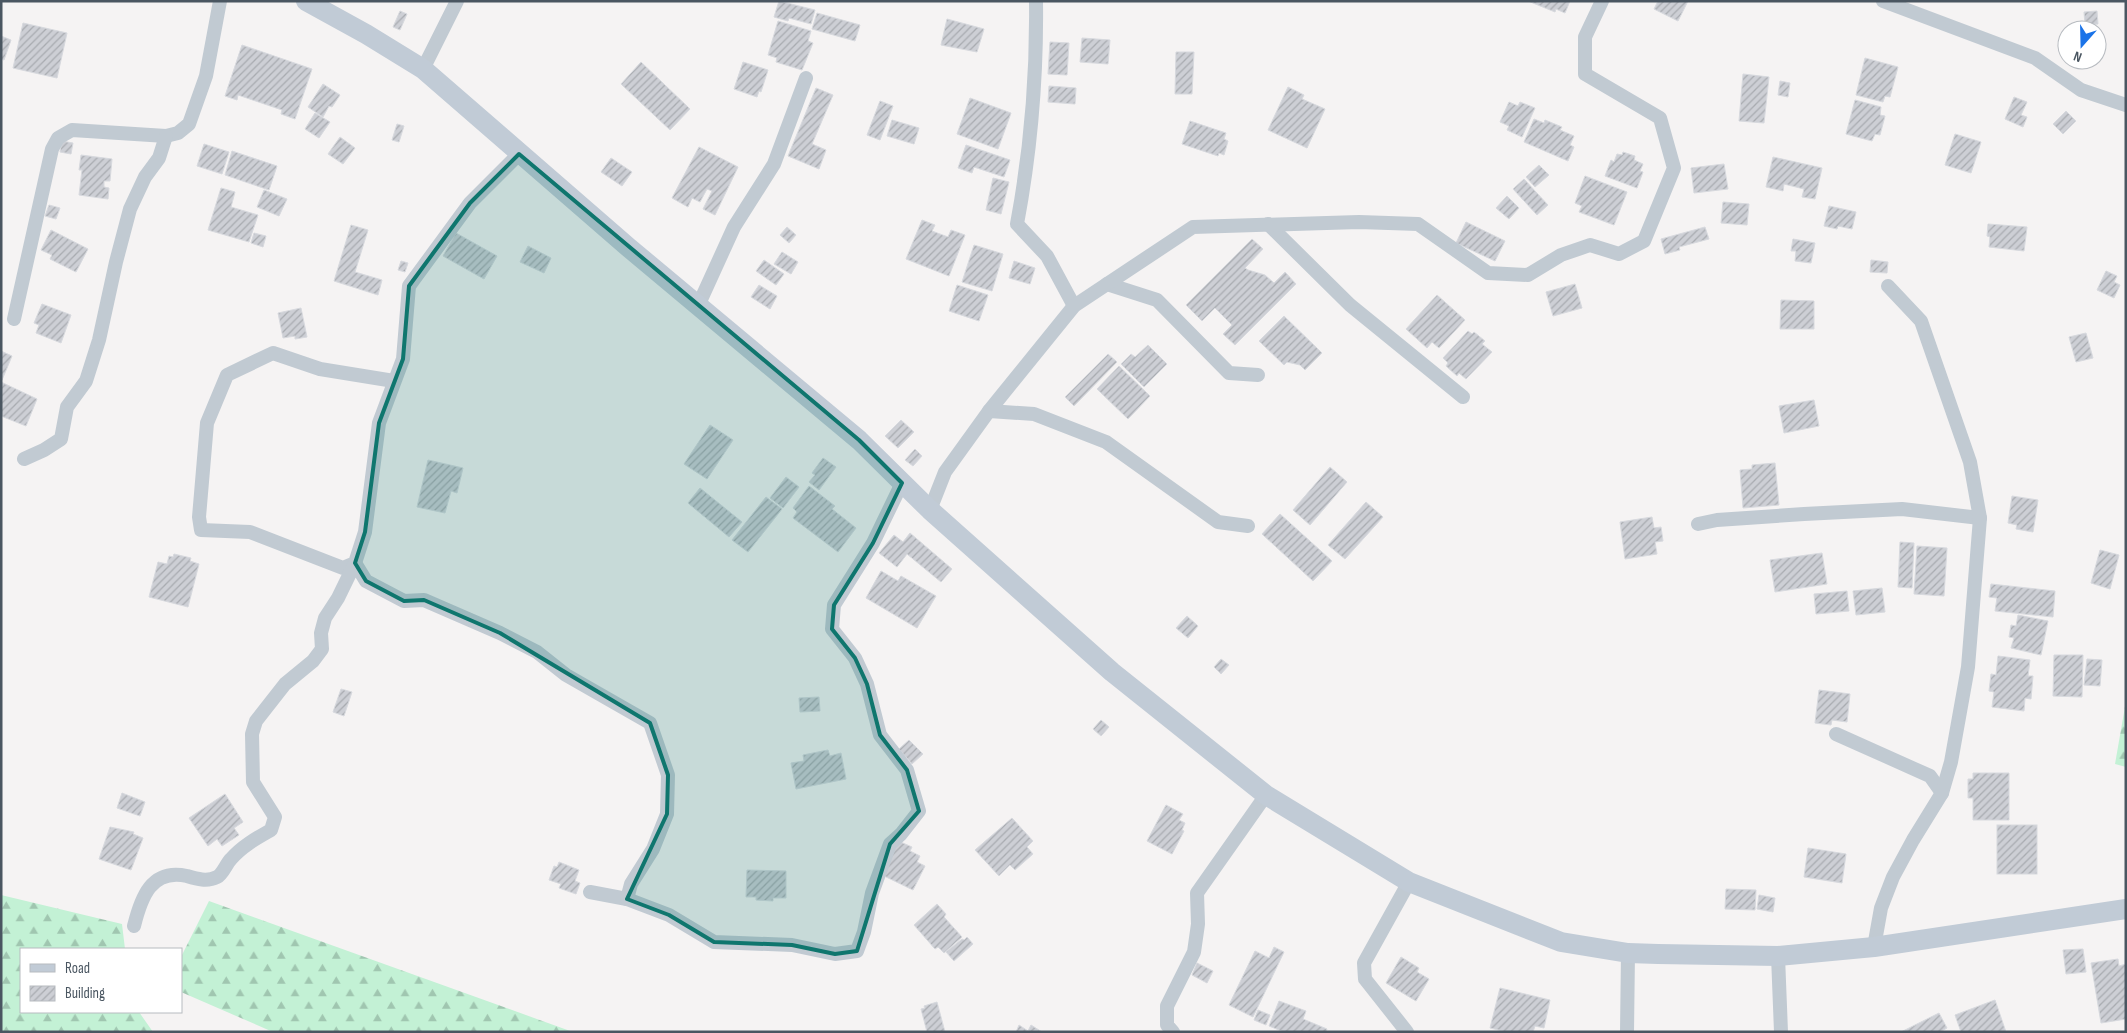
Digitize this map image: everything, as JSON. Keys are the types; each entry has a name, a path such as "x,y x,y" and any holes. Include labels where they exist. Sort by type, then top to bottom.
{"street":[{"path":"14,319 52,149 58,138 72,130 166,136 178,133 189,124 206,76 220,1"},
{"path":"306,1 366,34 422,70 698,306 859,440 930,510 1112,672 1266,795 1409,882 1561,942 1628,952 1778,956 1874,947 2126,909"},
{"path":"422,70 457,1"},
{"path":"1036,1 1034,113 1017,224 1048,256 1074,306"},
{"path":"930,510 945,472 989,412 1074,306 1193,227 1359,222 1418,224 1488,273 1528,275 1561,255 1590,245 1619,254 1644,241 1674,168 1660,118 1585,74 1585,37 1602,1"},
{"path":"1883,1 2035,58 2081,90 2126,104"},
{"path":"698,306 734,227 774,164 806,78"},
{"path":"24,459 44,450 61,439 66,407 86,381 99,340 130,209 145,177 158,158 166,136"},
{"path":"134,926 139,907 148,888 164,876 183,875 206,881 218,877 231,858 247,844 271,830 275,816 253,782 252,734 256,720 286,684 314,661 322,649 321,633 325,618 338,598 355,564 365,532 379,423 403,359 409,286 470,203 519,154"},
{"path":"1268,224 1350,305 1463,397"},
{"path":"1107,284 1157,300 1229,373 1258,375"},
{"path":"1874,947 1881,908 1893,877 1942,793 1951,762 1968,667 1980,518 1970,462 1921,321 1888,286"},
{"path":"355,564 343,568 250,532 201,530 199,517 208,423 227,374 272,353 320,369 394,381"},
{"path":"989,412 1034,414 1106,442 1218,522 1248,526"},
{"path":"590,892 627,898 669,915 714,942 792,945 835,954 857,951 864,932 872,893 890,844 901,834 919,811 906,770 880,735 867,684 856,658 832,629 832,621 834,605 873,542 902,483"},
{"path":"1698,524 1717,520 1902,509 1980,518"},
{"path":"355,564 366,581 404,601 424,600 500,633 537,652 566,675 650,723 668,775 667,814 653,849 631,884 627,898"},
{"path":"1836,734 1930,776 1942,793"},
{"path":"1173,1032 1167,1025 1168,1006 1194,952 1198,924 1197,893 1266,795"},
{"path":"1407,1032 1365,978 1364,963 1409,882"},
{"path":"1627,1032 1628,952"},
{"path":"1778,956 1781,1032"}],"highlighted area":[{"path":"519,154 859,440 902,483 873,543 834,605 832,629 855,658 867,684 880,735 907,770 919,811 890,844 857,951 835,954 792,945 714,942 669,915 627,899 667,814 668,775 650,723 500,633 424,600 404,601 366,581 355,563 365,532 379,423 403,359 409,286 470,203"}],"green space":[{"path":"2126,701 2126,767 2115,764"},
{"path":"1,895 122,924 125,948 20,948 20,1013 140,1013 153,1032 1,1032"},
{"path":"209,901 573,1032 273,1032 182,992 182,955"}],"building":[{"path":"779,1 815,10 811,24 789,18 788,21 774,17"},
{"path":"1528,1 1570,1 1565,13 1556,9 1555,12"},
{"path":"1658,1 1688,1 1678,21 1654,9"},
{"path":"400,11 407,14 400,30 393,27"},
{"path":"2097,11 2098,20 2085,20 2084,12"},
{"path":"817,13 860,25 855,41 812,29"},
{"path":"947,19 984,29 977,52 941,45"},
{"path":"778,21 811,31 808,41 813,43 802,70 776,62 777,58 768,55"},
{"path":"23,23 67,33 57,78 13,68"},
{"path":"1,36 11,40 4,60 1,59"},
{"path":"1082,38 1110,40 1108,64 1080,62"},
{"path":"1050,42 1069,43 1067,75 1048,74"},
{"path":"242,45 312,69 295,119 281,114 282,110 238,95 237,100 225,96"},
{"path":"1176,52 1194,52 1192,94 1175,94"},
{"path":"1865,58 1898,67 1890,97 1885,96 1883,102 1856,95"},
{"path":"641,62 690,109 670,130 621,84"},
{"path":"743,62 768,70 761,92 759,91 757,97 734,89"},
{"path":"1743,74 1769,77 1764,123 1739,121"},
{"path":"1780,81 1790,83 1788,97 1778,95"},
{"path":"323,84 340,95 332,107 329,106 323,117 308,107"},
{"path":"1049,86 1076,88 1075,104 1048,102"},
{"path":"1288,87 1304,95 1302,99 1325,109 1307,148 1268,130"},
{"path":"816,88 833,95 812,144 826,150 819,169 788,156"},
{"path":"2014,97 2027,102 2021,115 2027,117 2023,127 2005,119"},
{"path":"970,98 1011,113 998,149 957,134"},
{"path":"1855,100 1881,107 1880,115 1885,116 1880,135 1875,134 1872,141 1846,134"},
{"path":"880,101 893,106 880,140 867,135"},
{"path":"1509,102 1518,106 1520,102 1535,108 1522,137 1507,130 1509,126 1500,122"},
{"path":"2066,111 2076,121 2063,134 2053,124"},
{"path":"315,113 330,122 319,138 305,129"},
{"path":"1534,119 1544,123 1545,120 1562,127 1560,130 1574,136 1570,145 1574,147 1568,161 1524,142"},
{"path":"892,120 919,128 914,144 887,136"},
{"path":"1190,121 1226,133 1224,139 1228,141 1224,155 1219,153 1218,156 1182,144"},
{"path":"397,124 404,126 399,142 392,140"},
{"path":"1955,134 1981,142 1971,173 1945,165"},
{"path":"340,137 355,148 343,164 328,154"},
{"path":"62,141 73,143 71,154 60,152"},
{"path":"204,144 229,152 222,174 197,166"},
{"path":"966,145 1010,160 1004,177 974,167 972,173 958,168"},
{"path":"699,147 738,167 715,215 703,209 712,191 707,189 700,202 692,198 688,207 672,198"},
{"path":"232,151 277,166 269,190 225,175"},
{"path":"1623,152 1635,156 1634,160 1643,164 1640,171 1643,172 1637,188 1605,176 1611,160 1614,162 1617,154 1622,155"},
{"path":"81,155 112,159 110,181 104,181 104,187 109,188 108,199 79,195 82,170 79,170"},
{"path":"1773,157 1822,168 1815,199 1802,197 1804,189 1784,184 1783,191 1766,187"},
{"path":"611,158 632,172 622,186 601,172"},
{"path":"1724,164 1728,189 1694,193 1691,168"},
{"path":"1539,165 1549,175 1535,187 1526,177"},
{"path":"1585,176 1627,192 1614,225 1579,212 1582,206 1575,203"},
{"path":"993,178 1009,182 1001,214 986,210"},
{"path":"1524,179 1548,205 1537,215 1513,189"},
{"path":"221,188 235,192 231,207 258,215 249,242 208,230"},
{"path":"264,190 287,199 279,216 257,207"},
{"path":"1507,196 1519,208 1509,219 1496,208"},
{"path":"1723,202 1749,204 1747,225 1721,223"},
{"path":"49,205 60,208 56,219 45,216"},
{"path":"1829,206 1856,212 1852,229 1838,226 1837,229 1824,226"},
{"path":"922,220 935,225 932,231 948,237 951,230 965,235 949,276 906,259"},
{"path":"1466,222 1505,241 1495,261 1456,243"},
{"path":"1988,224 2027,227 2024,251 1989,247 1990,237 1987,236"},
{"path":"351,225 368,230 355,272 382,280 378,295 334,281"},
{"path":"787,227 796,235 789,243 780,235"},
{"path":"1705,227 1709,239 1679,247 1680,250 1665,254 1661,239"},
{"path":"51,230 88,249 76,272 50,259 52,255 41,250"},
{"path":"254,233 266,236 263,247 251,243"},
{"path":"456,233 497,256 484,279 443,256"},
{"path":"1252,239 1263,249 1245,268 1265,275 1274,283 1285,272 1296,284 1235,345 1223,334 1232,325 1215,308 1202,321 1186,305"},
{"path":"1793,239 1815,243 1811,263 1795,261 1796,251 1791,251"},
{"path":"974,245 1003,254 992,291 962,282"},
{"path":"528,246 551,258 544,273 520,262"},
{"path":"782,252 798,262 791,274 774,264"},
{"path":"764,260 784,274 776,285 756,271"},
{"path":"1871,260 1888,262 1887,273 1870,272"},
{"path":"401,261 408,263 405,272 398,270"},
{"path":"1014,261 1035,268 1030,284 1009,278"},
{"path":"2106,271 2117,276 2114,282 2120,285 2114,298 2097,290"},
{"path":"1575,284 1582,308 1553,316 1546,292"},
{"path":"759,285 777,296 770,309 751,297"},
{"path":"957,285 988,295 979,321 949,311"},
{"path":"1437,295 1465,320 1439,348 1432,342 1427,348 1406,329"},
{"path":"1781,300 1814,301 1814,329 1780,329"},
{"path":"42,304 71,315 61,343 36,333 39,325 34,323"},
{"path":"301,308 307,337 283,338 278,313"},
{"path":"1284,316 1322,353 1305,370 1300,365 1287,362 1284,365 1259,341"},
{"path":"1468,331 1472,334 1474,332 1485,341 1482,344 1492,352 1466,379 1459,373 1457,376 1446,366 1448,363 1443,358"},
{"path":"2086,333 2093,358 2076,362 2069,337"},
{"path":"1148,345 1167,364 1144,387 1121,364 1131,354 1135,357"},
{"path":"1,351 12,356 2,380 1,379"},
{"path":"1108,354 1117,362 1074,406 1065,397"},
{"path":"1119,366 1150,396 1128,419 1097,389"},
{"path":"1,382 37,399 26,426 1,416"},
{"path":"1814,400 1819,426 1784,433 1779,406"},
{"path":"901,420 914,432 898,448 885,436"},
{"path":"710,425 733,440 707,479 684,464"},
{"path":"915,449 922,456 913,466 905,460"},
{"path":"823,458 836,467 819,490 809,482 815,475 812,473"},
{"path":"428,460 463,468 457,493 451,491 445,513 417,507"},
{"path":"1775,463 1779,505 1743,508 1740,470 1752,469 1752,465"},
{"path":"1330,467 1347,482 1310,525 1293,510"},
{"path":"786,477 799,487 783,508 770,498"},
{"path":"809,486 835,506 832,509 856,528 838,552 793,518 797,512 793,508"},
{"path":"700,488 742,522 729,537 688,503"},
{"path":"2012,496 2038,500 2033,532 2016,529 2017,525 2008,523"},
{"path":"766,497 782,509 748,552 732,540"},
{"path":"1366,502 1383,517 1345,559 1328,545"},
{"path":"1280,514 1332,561 1313,581 1262,534"},
{"path":"1652,517 1654,528 1661,527 1663,541 1655,542 1657,554 1625,559 1620,522"},
{"path":"910,533 952,569 941,582 907,554 897,567 879,553 894,535 903,542"},
{"path":"1900,542 1914,543 1912,588 1898,587"},
{"path":"1917,546 1947,548 1944,596 1914,594"},
{"path":"2100,550 2119,555 2110,589 2091,583"},
{"path":"1822,553 1827,584 1775,592 1770,560"},
{"path":"174,554 191,558 190,561 199,564 188,607 149,597 158,562 167,564 169,556 173,557"},
{"path":"881,571 898,581 901,576 936,596 917,628 866,598"},
{"path":"1991,584 2055,591 2053,617 1995,611 1997,598 1989,597"},
{"path":"1882,588 1885,612 1856,615 1853,591"},
{"path":"1847,591 1849,611 1816,614 1814,594"},
{"path":"2018,615 2048,621 2041,655 2011,648 2014,638 2009,637 2011,625 2016,626"},
{"path":"1187,616 1198,626 1188,638 1176,628"},
{"path":"2054,655 2083,655 2082,697 2053,696"},
{"path":"1998,656 2030,660 2028,676 2033,676 2031,699 2025,698 2024,711 1992,707 1994,692 1989,691 1991,674 1996,675"},
{"path":"1221,659 1229,665 1221,674 1214,667"},
{"path":"2087,659 2102,660 2100,686 2084,685"},
{"path":"341,689 352,692 344,716 333,712"},
{"path":"1819,690 1850,694 1847,722 1832,720 1831,725 1815,723"},
{"path":"819,697 820,711 800,712 799,698"},
{"path":"1101,720 1109,727 1101,736 1093,729"},
{"path":"909,740 923,754 912,764 899,749"},
{"path":"828,750 830,756 841,753 846,779 796,789 791,763 804,761 803,755"},
{"path":"1973,773 2009,773 2009,820 1973,820 1973,798 1968,798 1968,779 1973,779"},
{"path":"122,793 145,802 140,816 117,808"},
{"path":"225,794 243,822 234,828 239,835 222,846 217,839 208,846 189,818"},
{"path":"1166,805 1183,814 1179,820 1185,823 1182,830 1184,831 1172,854 1147,841"},
{"path":"1012,818 1033,841 1027,847 1033,854 1015,870 1010,865 999,876 975,850"},
{"path":"1997,825 2037,825 2037,874 1997,874"},
{"path":"110,827 134,832 133,834 143,838 131,870 99,859"},
{"path":"896,840 912,847 910,851 920,856 917,862 925,866 913,890 880,874"},
{"path":"1808,848 1846,854 1842,883 1804,877"},
{"path":"559,862 579,870 575,881 580,883 576,894 559,888 561,884 549,880 554,866 557,867"},
{"path":"747,870 786,871 786,898 773,898 773,901 756,900 756,897 746,897"},
{"path":"1726,889 1756,890 1755,910 1725,909"},
{"path":"1759,895 1775,898 1773,912 1757,909"},
{"path":"937,904 946,914 944,917 962,937 944,953 938,947 935,949 914,925"},
{"path":"967,937 973,944 954,961 946,952"},
{"path":"1274,947 1284,952 1253,1017 1229,1005 1255,951 1269,958"},
{"path":"2083,949 2086,972 2066,974 2063,950"},
{"path":"1401,957 1419,968 1417,972 1429,979 1416,1001 1386,983"},
{"path":"2118,959 2119,966 2126,964 2126,1019 2101,1023 2091,963"},
{"path":"1197,963 1213,971 1207,983 1192,975"},
{"path":"1500,988 1550,1000 1544,1028 1535,1026 1533,1032 1507,1032 1490,1028"},
{"path":"1995,1000 2006,1032 1961,1032 1955,1015"},
{"path":"1279,1001 1306,1011 1303,1019 1327,1029 1326,1032 1284,1032 1269,1026"},
{"path":"937,1002 945,1032 927,1032 921,1009 925,1008 924,1006"},
{"path":"1258,1010 1270,1015 1266,1025 1254,1020"},
{"path":"1939,1013 1947,1028 1940,1032 1901,1032"},
{"path":"1019,1025 1028,1031 1031,1025 1042,1032 1016,1032"}]}
